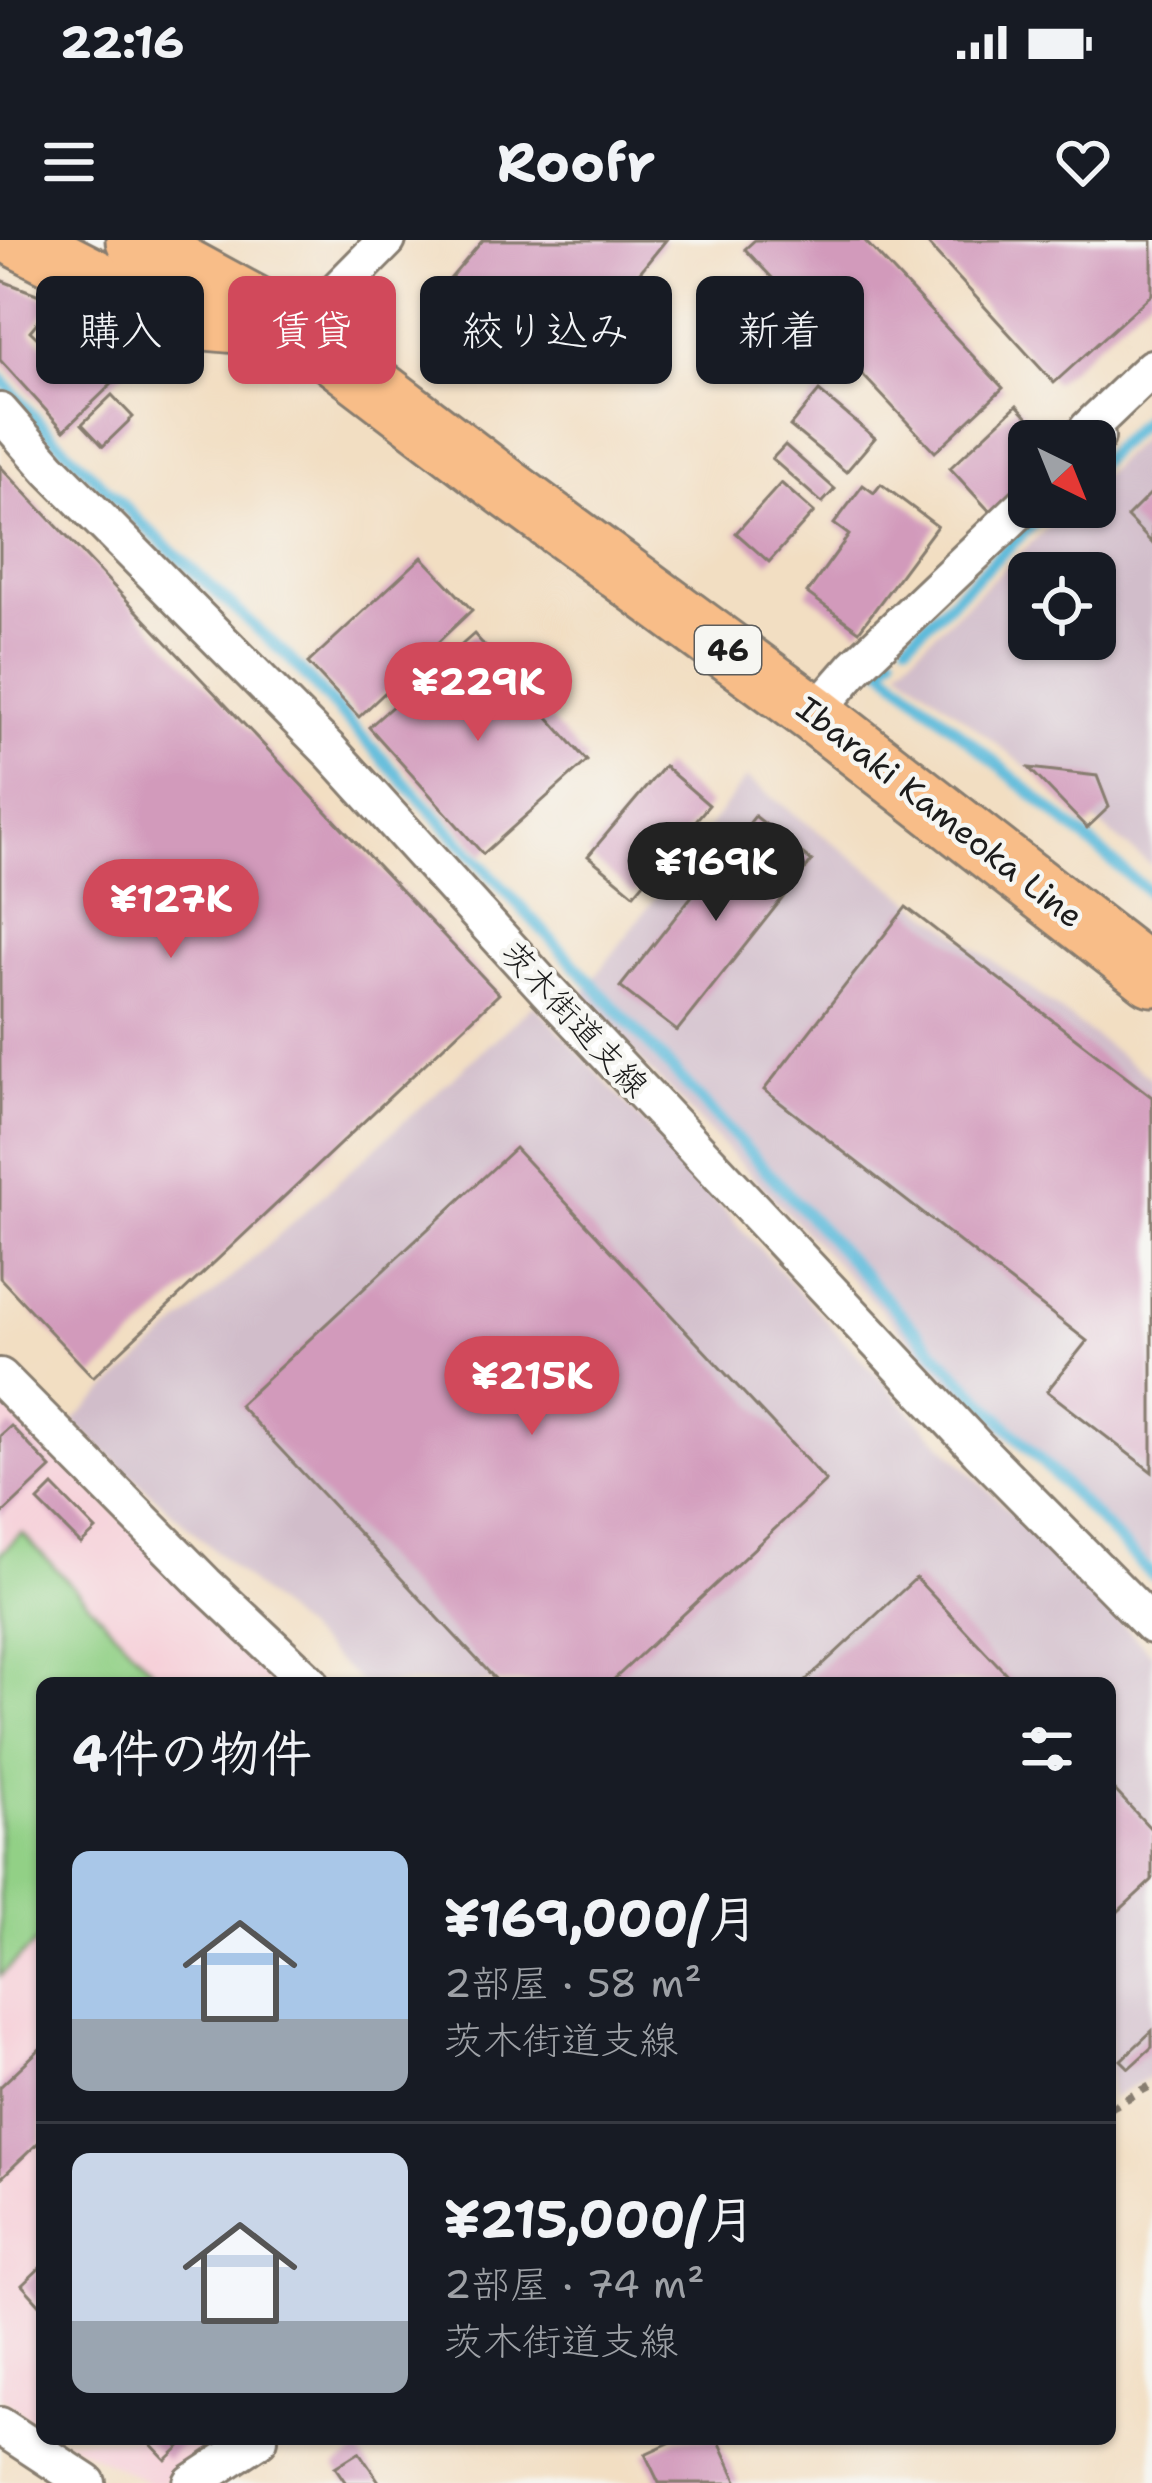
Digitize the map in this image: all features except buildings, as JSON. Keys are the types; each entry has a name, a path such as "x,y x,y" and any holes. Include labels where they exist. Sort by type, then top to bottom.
{"main road":[{"path":"20,240 172,318 228,323"},
{"name":"Ibaraki Kameoka Line","path":"135,240 228,290"},
{"name":"46","path":"222,240 253,276"},
{"name":"Ibaraki Kameoka Line","path":"371,384 814,714 1152,977"}],"street":[{"path":"351,276 387,240"},
{"path":"1097,420 1152,368"},
{"name":"茨木街道支線","path":"0,412 50,469 331,752 883,1348 1152,1625"},
{"path":"814,714 855,668 1008,521"},
{"path":"0,1377 304,1677"},
{"path":"0,2426 87,2483"},
{"path":"191,2483 250,2445"}],"path":[{"path":"1116,2105 1152,2085"}],"shaded area":[{"path":"1152,428 1152,866 899,667 1008,564 1008,660 1116,660 1116,552 1021,552 1047,528 1116,528 1116,462"},
{"path":"746,778 1152,1079 1152,1565 976,1409 580,997"},
{"path":"534,1004 917,1419 1152,1654 1152,2076 1116,2096 1116,1677 354,1677 72,1422"},
{"path":"0,1401 283,1677 36,1677 36,2425 0,2396"},
{"path":"73,2445 221,2445 163,2483 149,2483"}],"green space":[{"path":"22,1533 158,1677 36,1677 36,1943 0,1976 0,1554"}],"waterway":[{"path":"0,377 42,426 139,521 287,656 941,1358 1152,1575"},
{"path":"1116,446 1152,412"},
{"path":"908,641 1029,528"},
{"path":"893,655 881,666 1152,895"}]}
